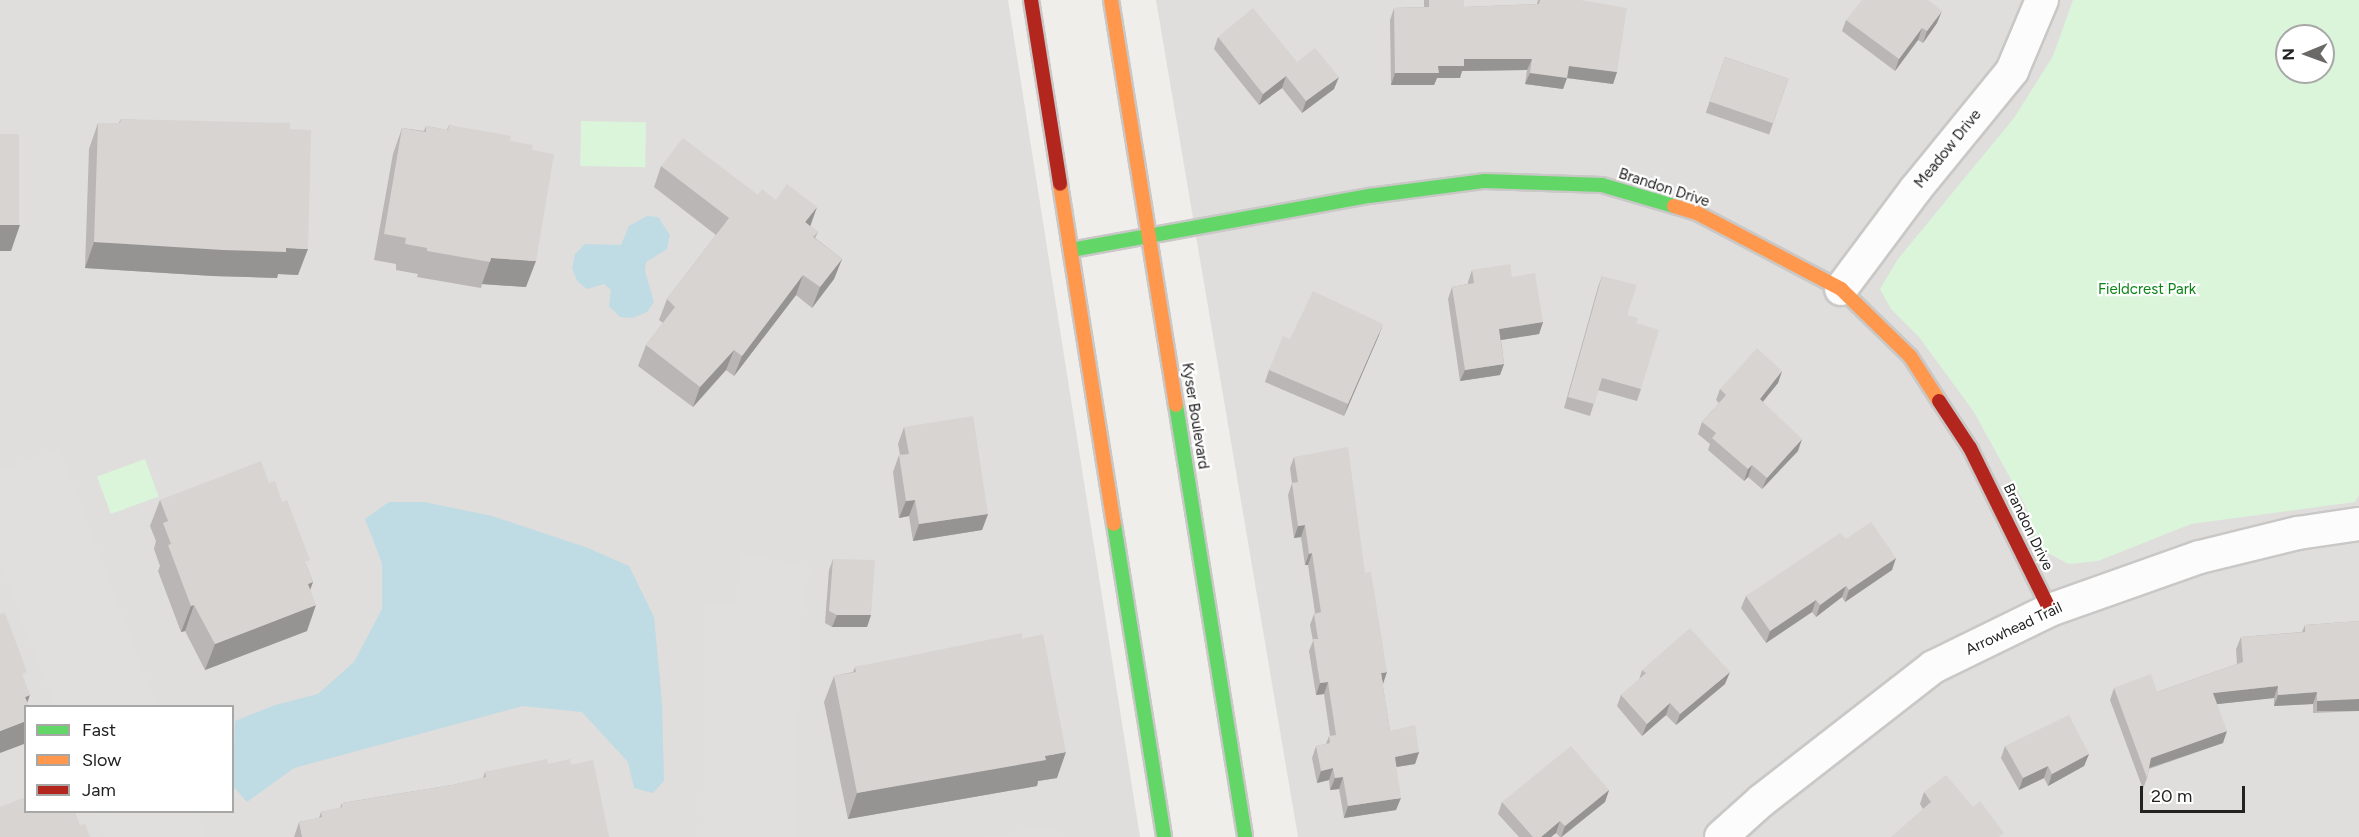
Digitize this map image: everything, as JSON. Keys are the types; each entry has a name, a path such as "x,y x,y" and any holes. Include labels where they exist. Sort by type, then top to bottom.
{"street":[{"path":"1031,0 1164,837"},
{"name":"Kyser Boulevard","path":"1111,0 1245,837"},
{"name":"Meadow Drive","path":"1841,290 1915,190 2012,71 2042,0"},
{"name":"Brandon Drive","path":"1071,250 1149,233 1369,195 1485,182 1602,185 1697,213 1841,290 1910,356 1970,448 2050,610"},
{"name":"Arrowhead Trail","path":"1721,837 1761,801 1933,667 2050,610 2200,557 2298,533 2359,525"}],"shaded area":[{"path":"0,0 1008,0 1140,837 0,837"},
{"path":"1156,0 2359,0 2359,837 1298,837"},
{"path":"60,449 156,705 55,705 0,562 0,470"},
{"path":"741,553 811,568 800,618 797,837 703,837 705,606 734,605"},
{"path":"95,813 196,813 205,837 104,837"},
{"path":"1056,826 1058,837 981,837"}],"green space":[{"name":"Fieldcrest Park","path":"2073,0 2359,0 2359,495 2355,502 2191,524 2098,561 2069,564 2040,549 2025,505 1974,412 1919,337 1891,309 1880,289 1898,259 2014,118 2053,56"},
{"path":"581,121 646,122 645,167 580,166"},
{"path":"145,459 159,497 111,514 97,476"}],"water":[{"path":"647,216 658,217 670,235 667,249 646,262 645,271 654,302 647,312 633,318 620,317 609,306 611,290 604,284 587,289 577,281 572,268 575,254 585,244 621,245 629,226"},
{"path":"389,502 424,502 492,516 588,548 629,566 654,617 662,702 664,781 653,793 634,788 628,762 582,712 523,706 294,768 247,802 234,787 235,721 275,705 318,694 354,662 382,609 382,563 365,519"}],"building":[{"path":"1429,0 1464,0 1464,7 1539,4 1540,0 1580,0 1627,8 1617,72 1569,66 1567,78 1530,73 1532,59 1464,59 1464,66 1438,66 1439,73 1395,73 1394,8 1429,7"},
{"path":"1862,0 1928,0 1942,11 1927,31 1922,28 1899,59 1846,20"},
{"path":"1253,8 1297,62 1315,48 1339,77 1306,101 1286,76 1263,94 1218,37"},
{"path":"1725,57 1788,79 1773,123 1710,101"},
{"path":"121,119 290,123 290,129 311,130 308,249 286,248 286,252 223,250 94,242 98,123 120,123"},
{"path":"449,125 511,136 510,141 533,145 532,150 554,154 536,261 491,258 490,262 427,251 427,248 405,244 406,238 384,234 402,128 426,132 426,126 448,130"},
{"path":"0,134 19,134 19,225 0,225"},
{"path":"683,138 758,195 762,189 776,200 787,184 817,207 805,222 818,232 813,237 842,259 820,287 803,275 742,356 734,350 700,387 646,345 675,307 667,299 729,218 661,166"},
{"path":"1510,264 1512,277 1535,273 1543,322 1499,329 1504,364 1465,370 1452,287 1474,283 1472,270"},
{"path":"1602,276 1637,285 1627,315 1638,318 1636,323 1659,330 1641,389 1602,378 1594,404 1568,397"},
{"path":"1313,291 1383,324 1348,404 1269,370 1283,336 1290,339"},
{"path":"1757,348 1782,371 1760,399 1802,439 1767,478 1752,465 1748,469 1712,438 1716,433 1702,422 1726,395 1720,389"},
{"path":"973,416 988,514 919,524 915,500 906,501 899,455 909,454 904,427"},
{"path":"1348,447 1365,573 1371,572 1387,672 1381,673 1390,731 1415,725 1419,752 1395,757 1401,798 1348,806 1343,777 1335,778 1333,768 1321,771 1316,746 1330,743 1329,736 1336,735 1328,682 1320,683 1313,639 1318,639 1314,614 1321,612 1312,553 1309,554 1305,525 1298,526 1292,483 1298,482 1294,457"},
{"path":"261,461 269,483 275,481 282,502 287,500 310,560 305,562 313,582 308,584 316,605 215,644 194,605 191,606 168,545 171,544 163,523 168,521 160,500"},
{"path":"1871,522 1896,558 1849,590 1846,586 1820,605 1816,600 1770,631 1746,596 1840,533 1846,539"},
{"path":"833,559 875,560 871,615 837,615 829,611"},
{"path":"5,613 27,672 22,674 30,695 25,697 29,705 24,705 24,722 0,731 0,614"},
{"path":"2359,621 2359,699 2317,701 2317,692 2278,695 2278,686 2213,693 2227,731 2151,758 2147,778 2114,688 2151,674 2157,692 2243,662 2241,637 2305,632 2305,625"},
{"path":"1690,628 1730,672 1680,714 1670,703 1647,724 1621,695 1646,673 1642,670"},
{"path":"1022,633 1022,639 1043,634 1066,752 1045,756 1046,760 857,793 834,676 856,672 855,667"},
{"path":"2069,715 2089,754 2052,774 2048,766 2023,778 2005,746"},
{"path":"1571,746 1609,790 1565,826 1560,821 1541,837 1533,837 1502,802"},
{"path":"547,759 548,764 570,759 571,765 593,760 609,837 302,837 299,822 322,817 321,812 342,807 342,803 452,785 486,777 485,772"},
{"path":"1946,775 1973,807 1980,801 2004,833 1999,837 1891,837 1931,802 1924,792"},
{"path":"24,798 24,813 75,813 80,825 85,824 90,837 0,837 0,807"}],"traffic: fast":[{"path":"1071,250 1369,196 1485,181 1602,185 1674,206"},
{"path":"1176,405 1245,837"},
{"path":"1114,524 1164,837"}],"traffic: slow":[{"path":"1111,0 1176,405"},
{"path":"1060,184 1114,524"},
{"path":"1674,206 1697,213 1841,289 1910,356 1939,401"}],"traffic: jam":[{"path":"1031,0 1060,184"},
{"path":"1939,401 1970,448 2050,610"}]}
